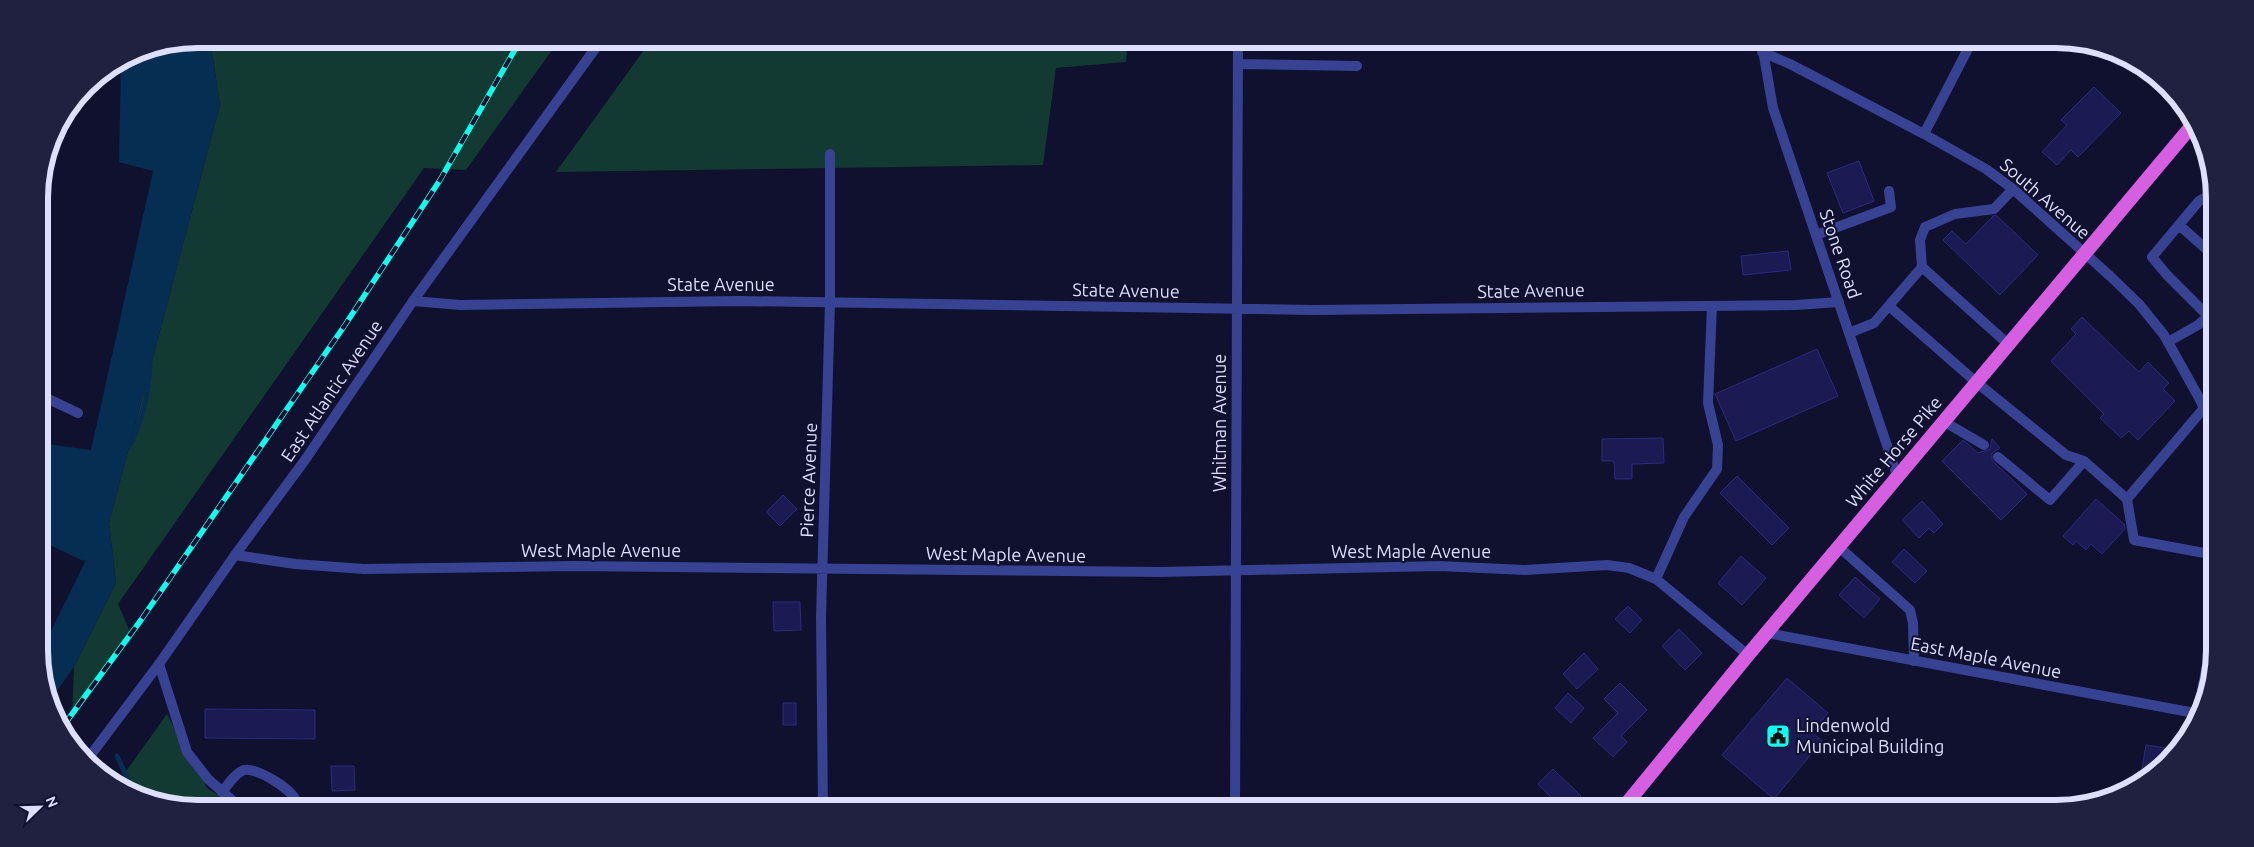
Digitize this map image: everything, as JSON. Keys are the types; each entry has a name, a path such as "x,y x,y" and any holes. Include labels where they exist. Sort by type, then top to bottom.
{"highway":[{"name":"White Horse Pike","path":"1630,799 1748,655 2189,129"}],"street":[{"name":"Whitman Avenue","path":"1235,799 1238,47"},
{"name":"Stone Road","path":"1761,47 1772,106 1898,478"},
{"path":"1924,134 1969,47"},
{"name":"East Atlantic Avenue","path":"91,754 159,664 235,555 305,460 413,301 596,48"},
{"name":"South Avenue","path":"1762,52 1790,64 1924,134 1986,169 2013,189 2139,304 2168,342 2206,412"},
{"path":"1238,64 1357,66"},
{"name":"Pierce Avenue","path":"822,800 822,570 830,302 830,154"},
{"path":"2008,344 1922,267 1920,240 1925,227 1955,214 1994,209 2013,189"},
{"path":"1816,235 1891,207 1889,191"},
{"path":"2206,198 2199,201 2152,257 2167,275 2206,310"},
{"path":"2180,225 2206,249"},
{"path":"1850,333 1874,324 1922,267"},
{"name":"State Avenue","path":"413,301 460,305 740,301 1313,310 1796,305 1839,302"},
{"path":"1656,579 1684,517 1717,469 1718,445 1708,403 1712,306"},
{"path":"1889,306 1976,382 2066,455 2084,461 2127,499 2134,540 2206,553"},
{"path":"2168,342 2206,317"},
{"path":"48,399 78,413"},
{"path":"2127,499 2204,408"},
{"path":"1944,421 1984,444"},
{"path":"1998,457 2050,500 2084,461"},
{"path":"1839,548 1910,610 1913,623 1914,661"},
{"name":"West Maple Avenue","path":"235,555 295,564 364,569 574,566 1150,572 1439,566 1525,570 1607,565 1629,568 1656,579 1748,655"},
{"name":"East Maple Avenue","path":"1767,633 2192,715"},
{"path":"159,664 187,752 208,779 231,800"},
{"path":"222,792 234,777 245,770 255,771 278,783 296,800"}],"green space":[{"path":"1127,47 1126,62 1056,68 1043,165 556,172 646,48"},
{"path":"211,48 554,48 466,170 424,168 118,604 132,636 72,718 74,667 116,583 109,523 220,105"},
{"path":"167,714 207,788 226,800 178,798 150,792 121,778"}],"water":[{"path":"211,48 220,105 109,523 116,583 74,667 57,691 50,674 48,637 87,558 48,540 48,444 91,450 153,171 119,162 121,69 140,59 169,50"}],"building":[{"path":"2094,87 2121,113 2078,157 2071,150 2057,165 2042,152 2067,125 2061,120"},
{"path":"1859,161 1874,201 1843,213 1827,173"},
{"path":"1996,215 2038,255 2000,295 1943,240 1952,231 1966,244"},
{"path":"1788,251 1791,270 1743,275 1741,256"},
{"path":"2082,317 2139,372 2148,362 2169,383 2163,389 2175,401 2138,440 2129,431 2121,438 2100,418 2104,414 2051,361 2076,334 2071,329"},
{"path":"1817,349 1838,396 1736,441 1715,394"},
{"path":"1663,438 1664,463 1632,464 1632,479 1615,479 1614,461 1602,461 1602,439"},
{"path":"1992,439 2000,448 1992,453 1992,460 2027,494 2001,520 1942,461 1963,440 1978,453 1990,449"},
{"path":"1737,476 1789,528 1772,545 1720,493"},
{"path":"783,495 797,509 780,526 766,512"},
{"path":"2096,499 2124,524 2125,529 2102,554 2091,544 2086,550 2076,541 2073,545 2063,536"},
{"path":"1922,501 1943,524 1934,533 1929,528 1919,538 1902,520"},
{"path":"1904,549 1927,571 1915,583 1892,562"},
{"path":"1741,556 1766,578 1742,605 1718,583"},
{"path":"1855,577 1880,599 1864,618 1839,595"},
{"path":"773,602 800,602 801,630 774,631"},
{"path":"1628,606 1642,620 1630,633 1615,619"},
{"path":"1679,629 1702,653 1685,670 1662,646"},
{"path":"1584,653 1598,669 1577,689 1563,674"},
{"name":"Lindenwold Municipal Building","path":"1787,678 1828,713 1812,732 1822,741 1774,799 1722,755"},
{"path":"1620,683 1647,710 1621,736 1627,742 1613,757 1593,738 1618,713 1604,699"},
{"path":"1568,693 1584,708 1571,723 1555,708"},
{"path":"783,703 796,703 796,725 783,725"},
{"path":"205,709 315,710 315,739 205,738"},
{"path":"2146,745 2165,748 2162,755 2141,772"},
{"path":"331,766 354,766 355,790 332,791"},
{"path":"1553,769 1581,796 1578,799 1553,799 1538,784"}],"waterway":[{"path":"129,446 138,427 144,407 150,366"},
{"path":"48,541 83,558 92,557"},
{"path":"117,756 130,783"}],"railway":[{"path":"66,722 141,620 345,325 440,180 516,48"}],"place":[{"name":"Lindenwold Municipal Building","path":"1778,736"}]}
